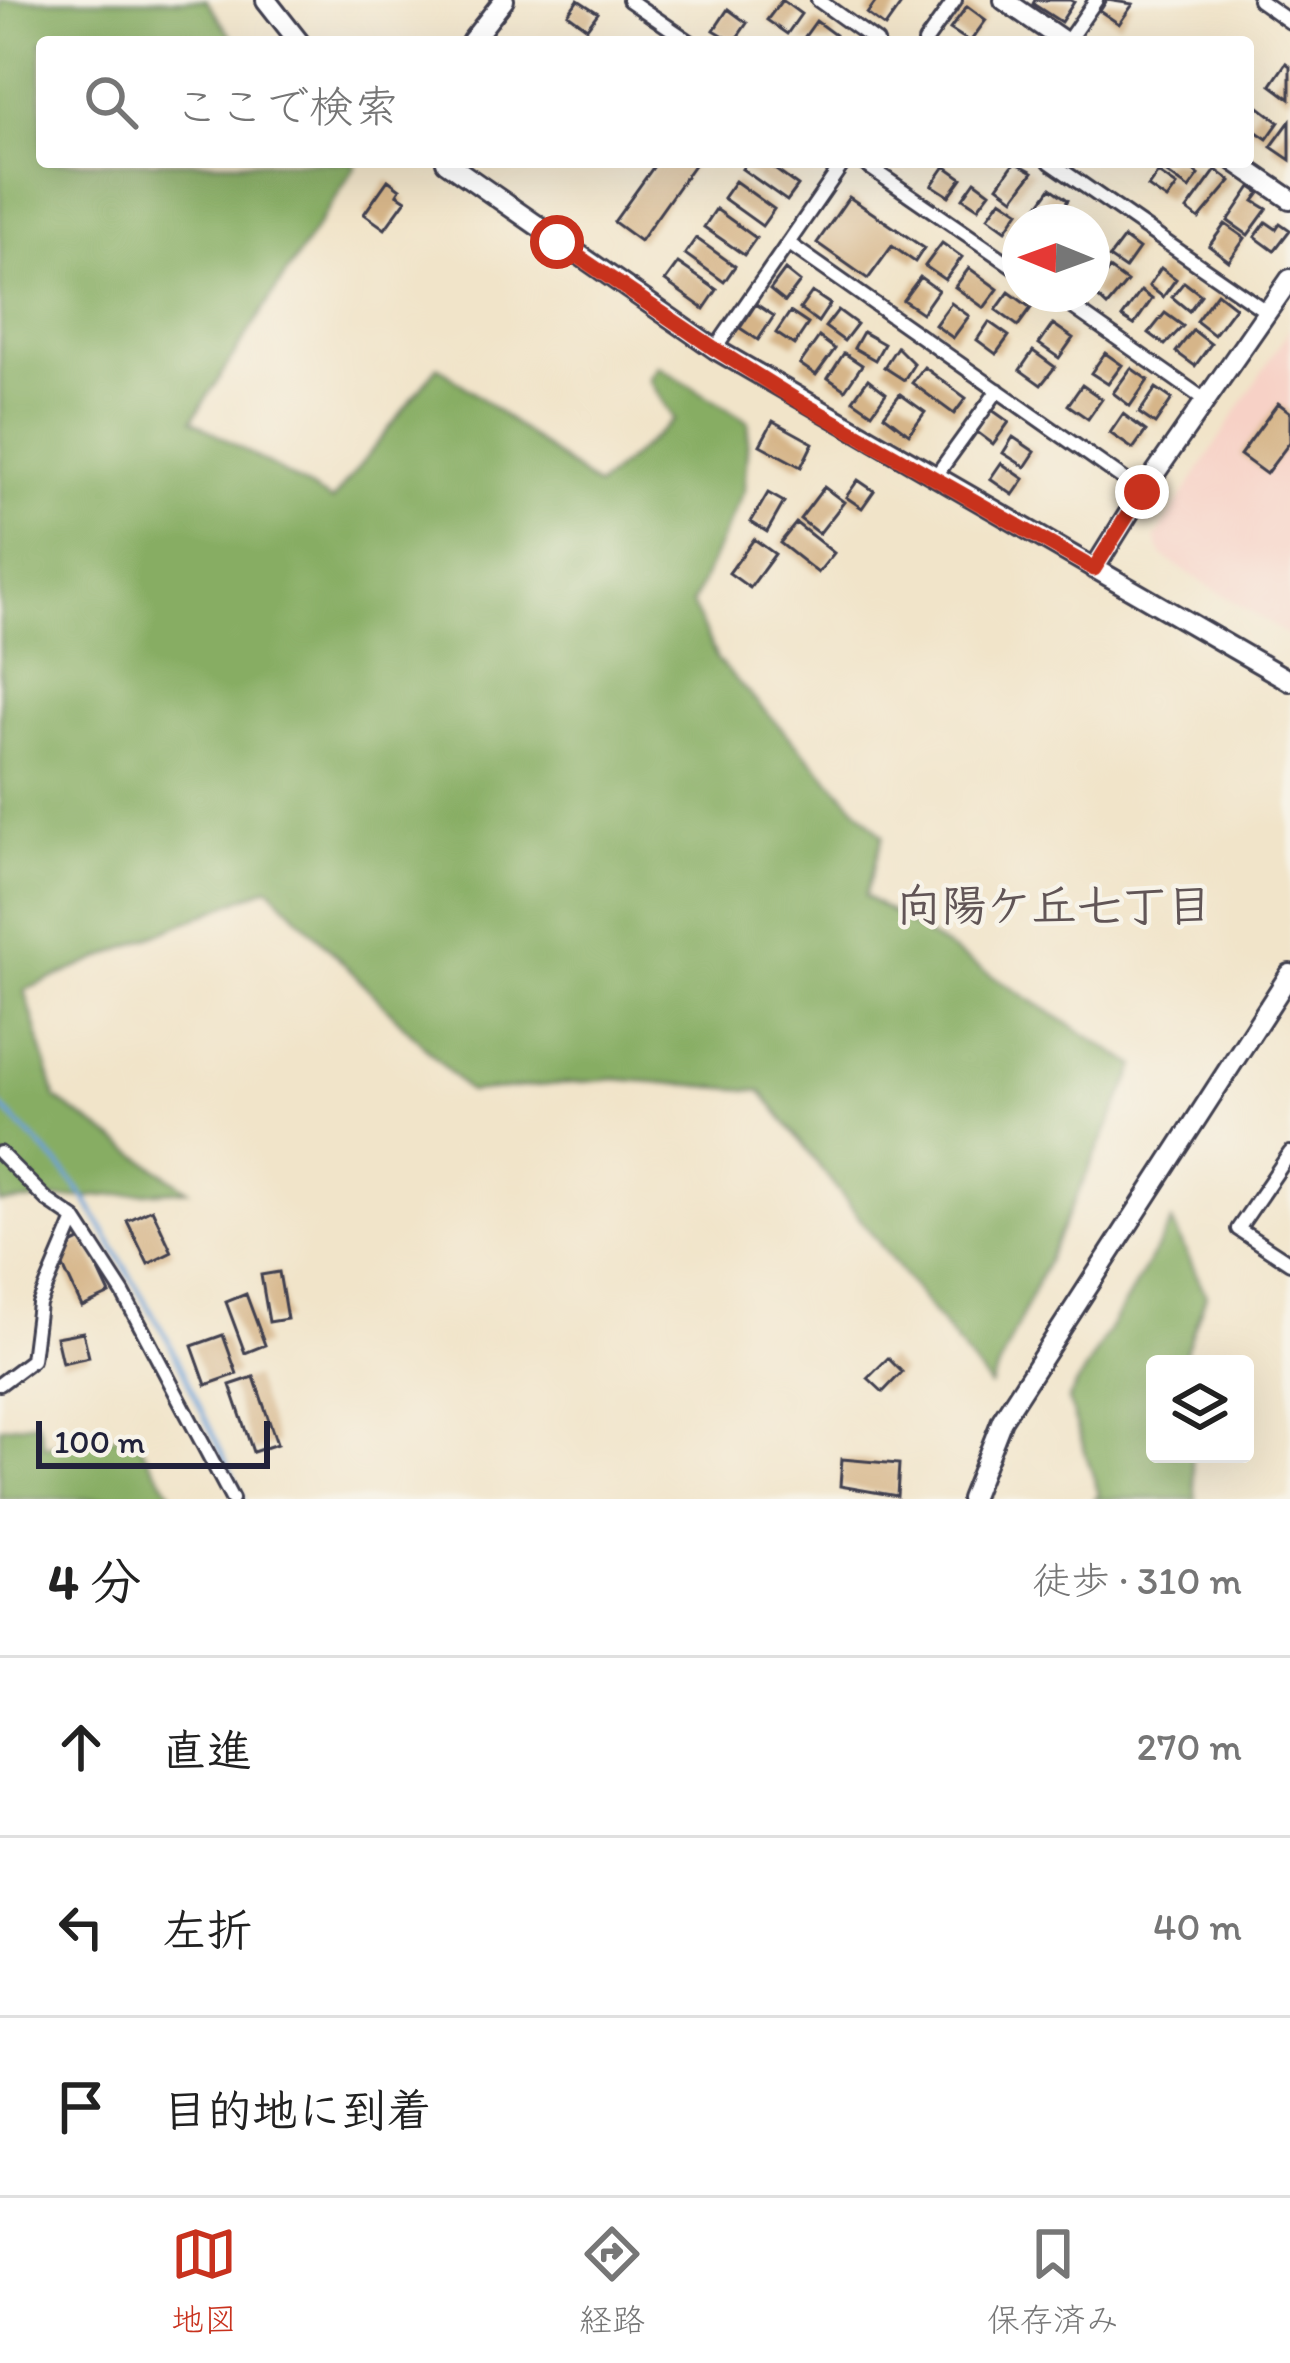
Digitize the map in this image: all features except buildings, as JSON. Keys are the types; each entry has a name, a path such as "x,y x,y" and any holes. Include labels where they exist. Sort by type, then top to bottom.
{"street":[{"path":"266,0 294,36"},
{"path":"476,36 504,0"},
{"path":"629,0 681,36"},
{"path":"818,0 869,36"},
{"path":"929,36 955,0"},
{"path":"1070,36 1096,0"},
{"path":"1259,0 1290,22"},
{"path":"1009,1 1058,36"},
{"path":"455,168 715,349 1290,681"},
{"path":"715,349 840,168"},
{"path":"871,168 1002,259"},
{"path":"1059,168 1267,311"},
{"path":"1245,168 1290,200"},
{"path":"788,243 1142,492"},
{"path":"1094,569 1290,279"},
{"path":"1080,312 1205,400"},
{"path":"935,477 998,391"},
{"path":"971,1499 1002,1420 1290,974"},
{"path":"0,1153 47,1200 75,1219 122,1293 232,1499"},
{"path":"1290,1154 1238,1229 1290,1262"},
{"path":"0,1384 32,1360 39,1304 75,1219"}],"shaded area":[{"path":"1290,328 1290,637 1163,557 1155,539"}],"green space":[{"path":"0,0 206,0 231,36 36,36 36,168 355,168 192,420 332,501 438,366 597,487 674,420 649,379 658,366 749,422 744,490 692,604 718,661 883,836 865,896 1136,1066 990,1386 761,1091 615,1079 469,1092 269,887 25,990 56,1099 188,1190 0,1203"},
{"path":"1172,1222 1206,1295 1184,1355 1146,1355 1146,1463 1192,1463 1196,1499 1095,1499 1099,1494 1068,1400"},
{"path":"38,1422 44,1446 132,1434 175,1499 0,1499 0,1427"}],"waterway":[{"path":"0,1105 61,1167 86,1200 168,1340 244,1499"}],"district":[{"name":"向陽ケ丘七丁目","path":"1054,905"}],"route":[{"path":"557,242 795,399 1094,569 1142,492"}]}
